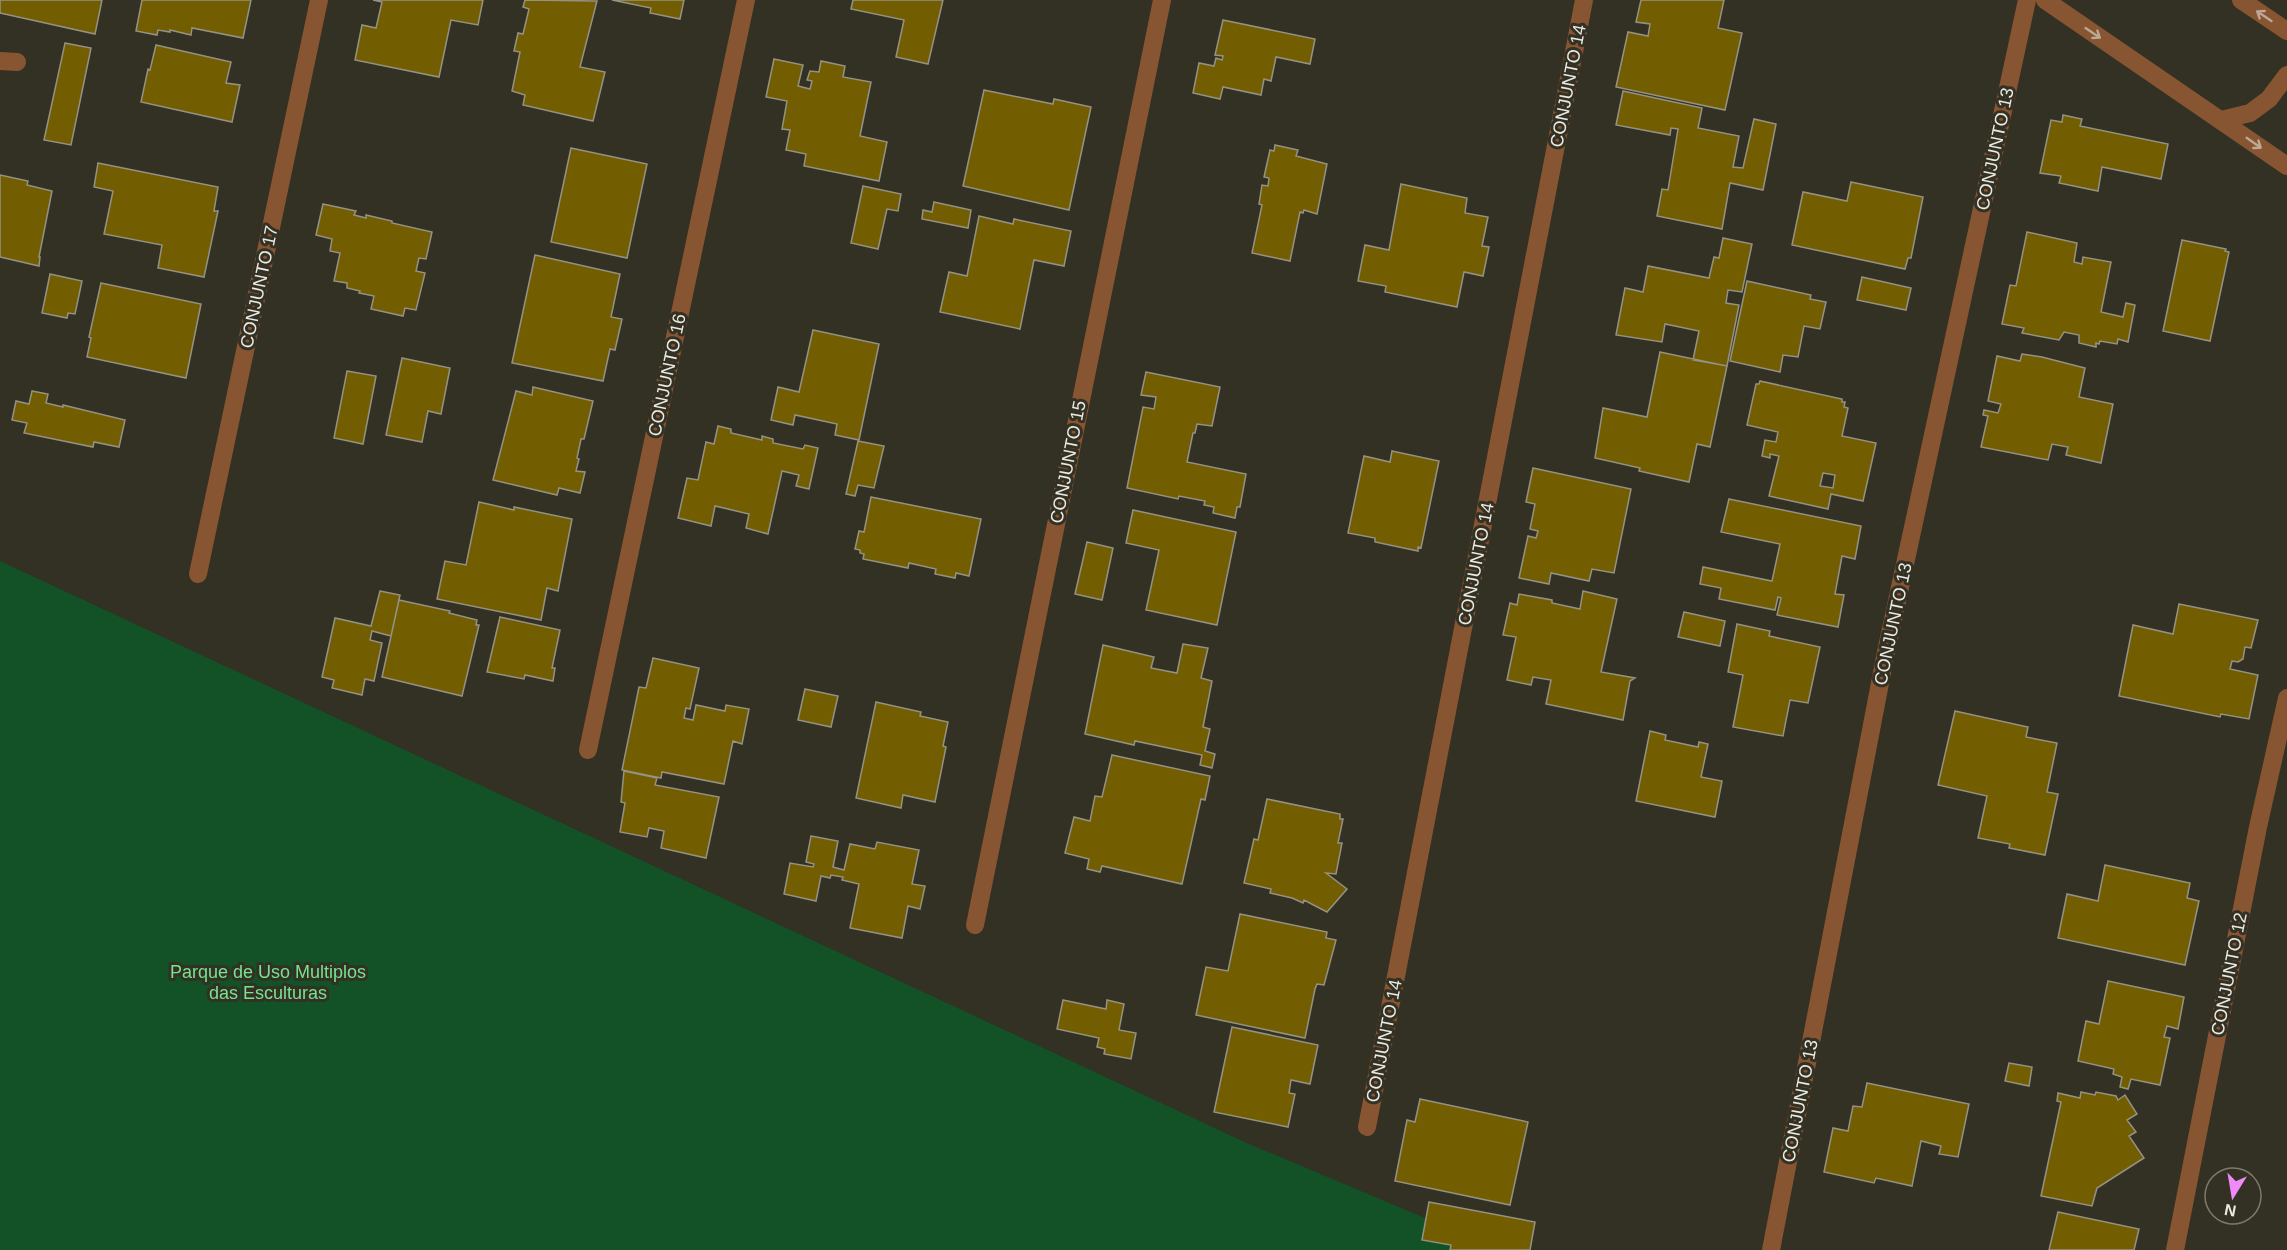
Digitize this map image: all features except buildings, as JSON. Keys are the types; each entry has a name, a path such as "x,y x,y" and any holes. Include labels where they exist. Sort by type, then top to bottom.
{"street":[{"name":"CONJUNTO 17","path":"198,574 319,0"},
{"name":"CONJUNTO 16","path":"588,750 746,0"},
{"name":"CONJUNTO 15","path":"975,925 1162,0"},
{"name":"CONJUNTO 14","path":"1367,1127 1584,0"},
{"name":"CONJUNTO 13","path":"1771,1250 1886,652 2027,0"},
{"path":"2045,0 2287,166"},
{"path":"2241,0 2287,31"},
{"path":"2221,120 2250,113 2269,99 2287,75"},
{"name":"CONJUNTO 12","path":"2175,1250 2255,839 2287,698"}],"green space":[{"name":"Parque de Uso Multiplos das Esculturas","path":"0,561 1249,1144 1501,1250 0,1250"}]}
